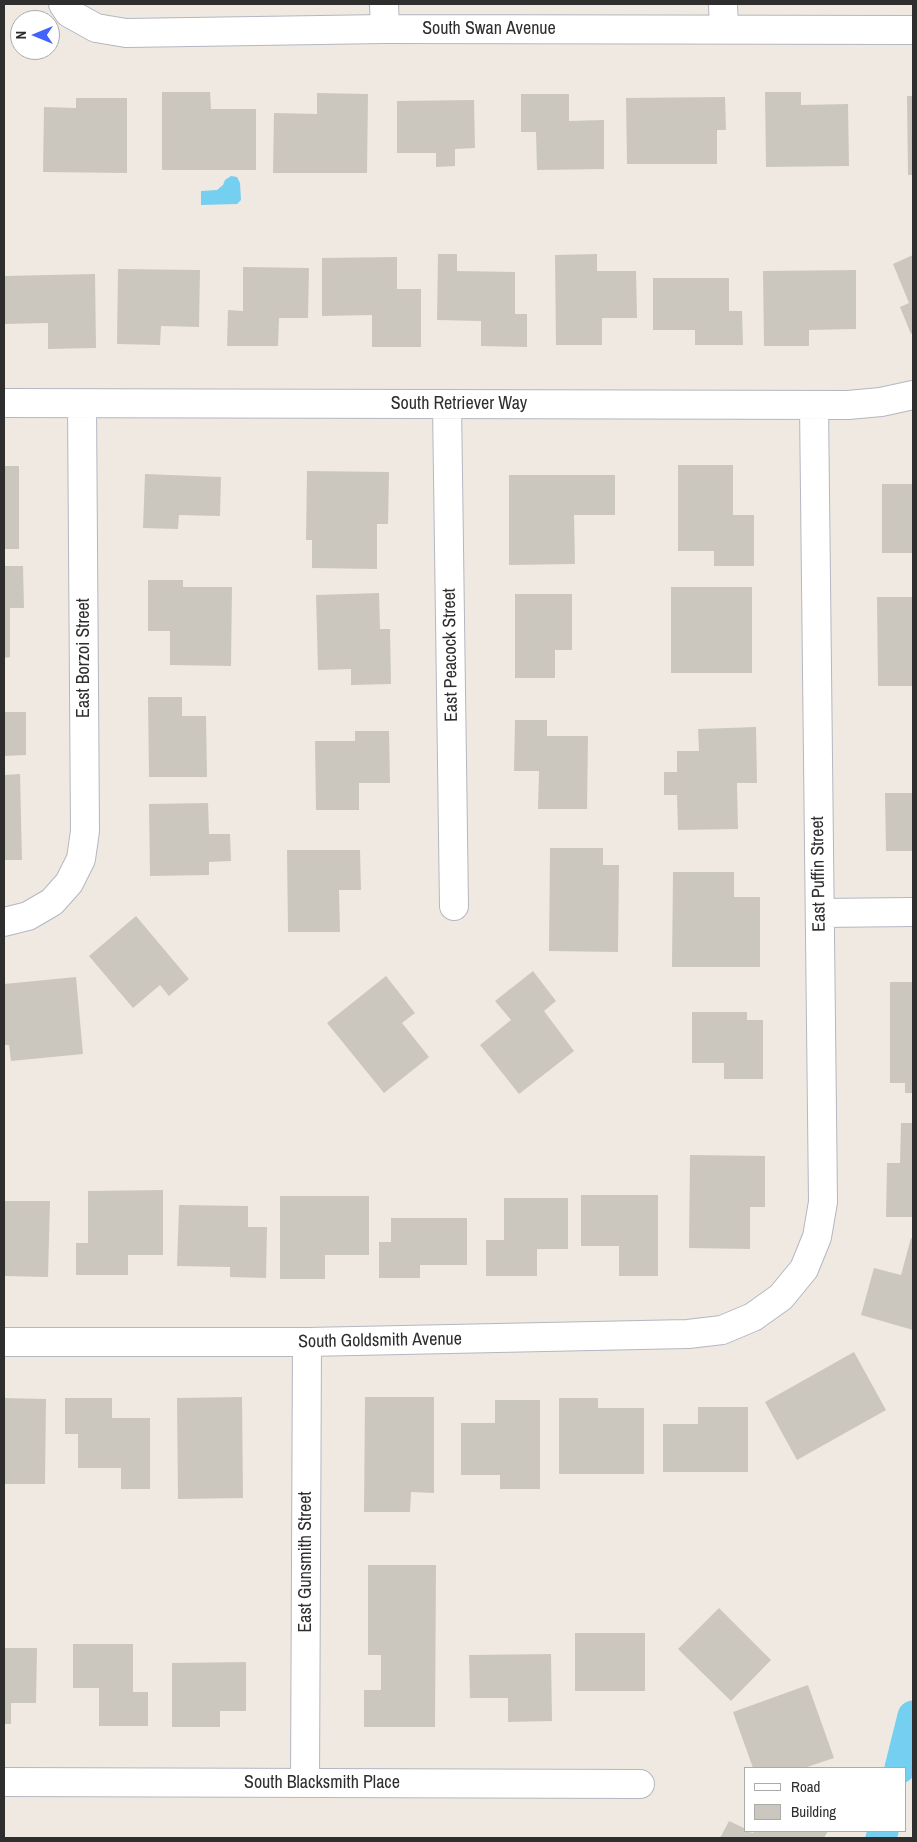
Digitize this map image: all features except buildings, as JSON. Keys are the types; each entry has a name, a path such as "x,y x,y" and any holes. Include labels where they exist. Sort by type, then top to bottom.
{"street":[{"name":"South Swan Avenue","path":"66,8 96,28 126,33 385,16 724,17 913,30"},
{"name":"South Retriever Way","path":"4,403 814,405 881,402 913,395"},
{"name":"East Borzoi Street","path":"4,922 28,916 52,902 69,883 81,859 85,830 82,404"},
{"name":"East Peacock Street","path":"448,404 454,906"},
{"name":"East Puffin Street","path":"753,1318 781,1297 804,1269 818,1237 823,1202 814,405"},
{"path":"820,913 913,912"},
{"name":"South Goldsmith Avenue","path":"4,1342 307,1342 688,1334 722,1330 753,1318"},
{"name":"East Gunsmith Street","path":"305,1782 307,1342"},
{"name":"South Blacksmith Place","path":"4,1782 640,1784"}],"water":[{"path":"231,176 237,177 240,183 241,200 237,204 201,205 201,191 217,190"}],"waterway":[{"path":"900,1767 913,1716"},
{"path":"881,1838 883,1832"}]}
